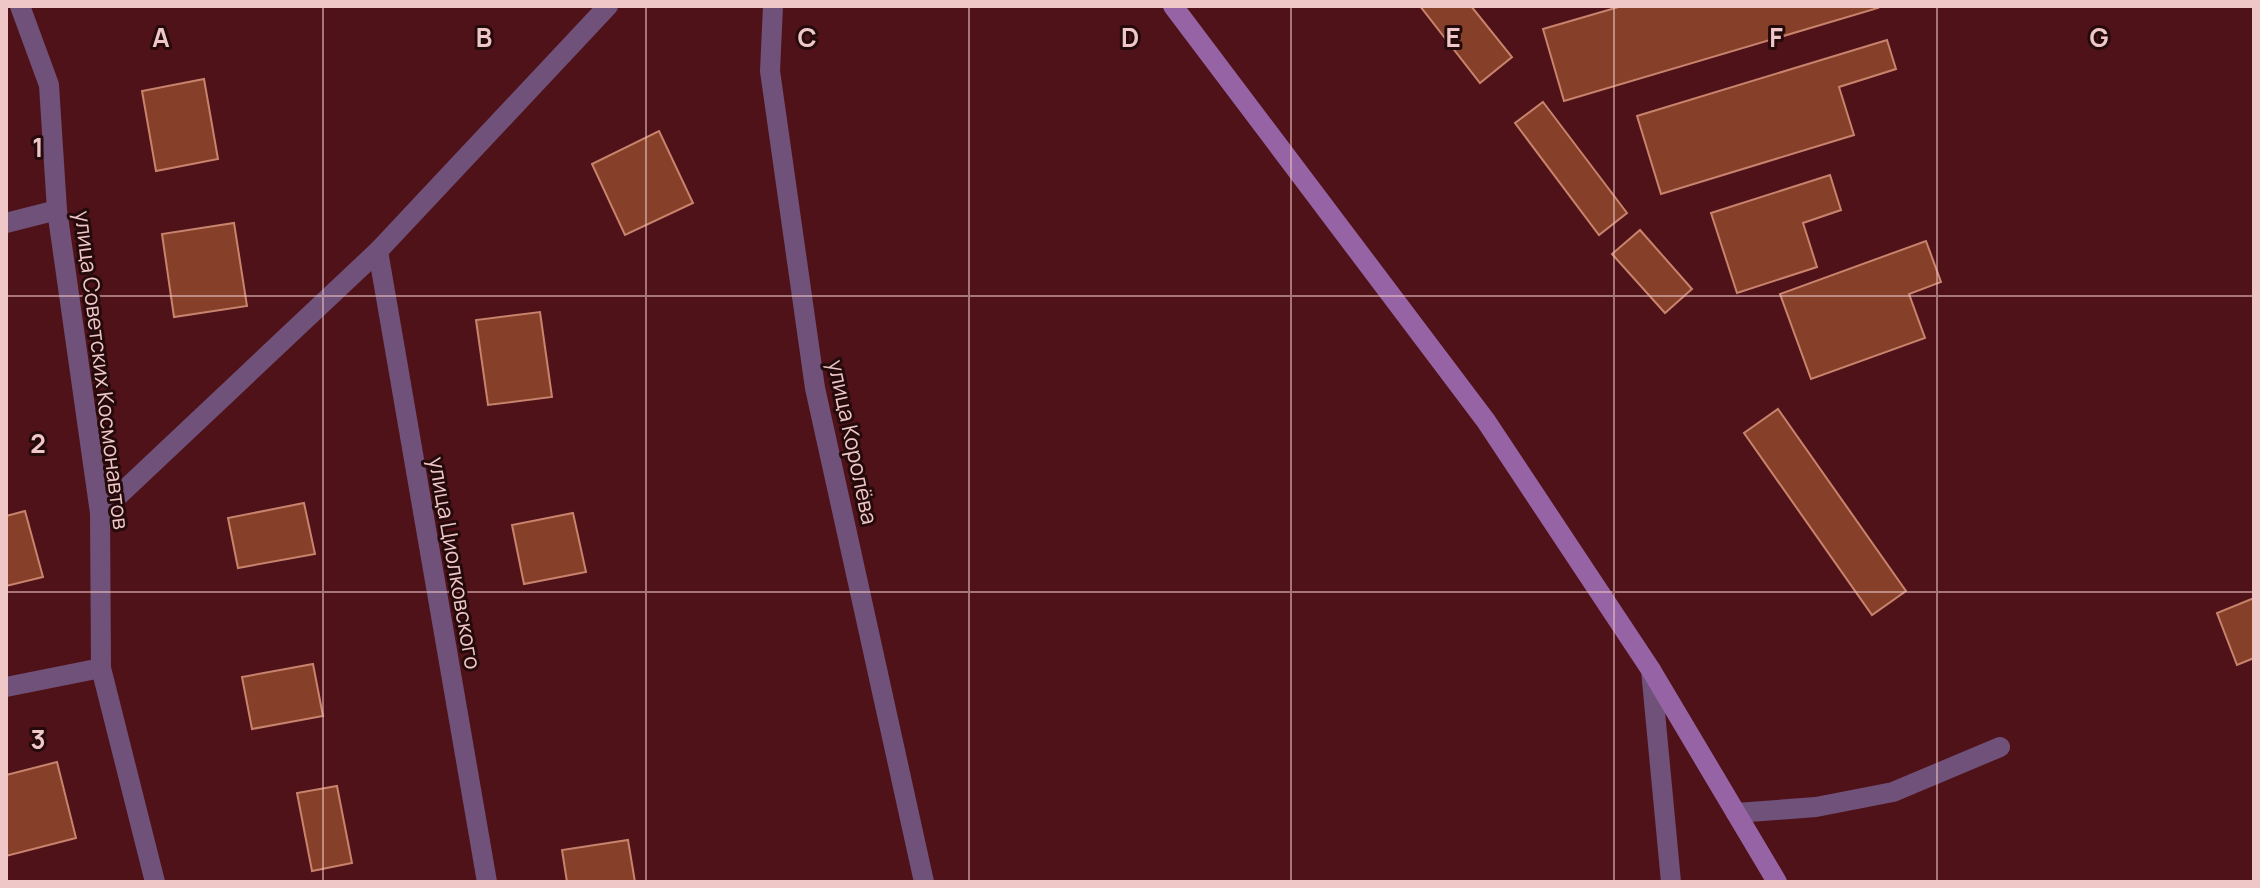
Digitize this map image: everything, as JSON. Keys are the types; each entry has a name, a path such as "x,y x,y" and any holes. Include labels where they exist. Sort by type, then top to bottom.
{"main road":[{"path":"1173,6 1486,421 1651,670 1777,882"}],"street":[{"name":"улица Советских Космонавтов","path":"20,6 49,85 57,210 100,513 101,668 155,882"},
{"path":"100,513 378,251 608,6"},
{"name":"улица Королёва","path":"773,6 770,71 815,388 924,882"},
{"path":"6,223 57,210"},
{"name":"улица Циолковского","path":"378,251 487,882"},
{"path":"6,687 101,668"},
{"path":"1651,670 1671,882"},
{"path":"1736,813 1816,807 1893,792 2000,747"}],"building":[{"path":"1420,6 1471,6 1512,57 1480,83"},
{"path":"1622,6 1878,8 1564,101 1543,29"},
{"path":"1887,40 1896,69 1839,87 1854,135 1661,194 1637,116"},
{"path":"204,79 218,159 156,171 142,91"},
{"path":"1543,102 1627,213 1599,235 1515,123"},
{"path":"659,131 693,203 625,235 592,164"},
{"path":"1830,175 1841,210 1803,223 1817,267 1737,293 1711,213"},
{"path":"234,223 247,306 174,317 162,234"},
{"path":"1640,230 1692,289 1665,313 1612,254"},
{"path":"1926,241 1941,282 1909,294 1925,338 1811,379 1780,294"},
{"path":"540,312 552,397 488,405 476,320"},
{"path":"1778,409 1906,591 1872,615 1744,433"},
{"path":"304,503 315,554 238,568 228,518"},
{"path":"25,511 43,577 6,586 6,516"},
{"path":"573,513 586,572 524,584 512,525"},
{"path":"2254,598 2254,658 2237,665 2217,613"},
{"path":"313,664 323,716 252,729 242,677"},
{"path":"57,762 76,838 6,856 6,775"},
{"path":"337,786 352,863 312,871 297,793"},
{"path":"628,840 635,882 567,882 562,850"}]}
